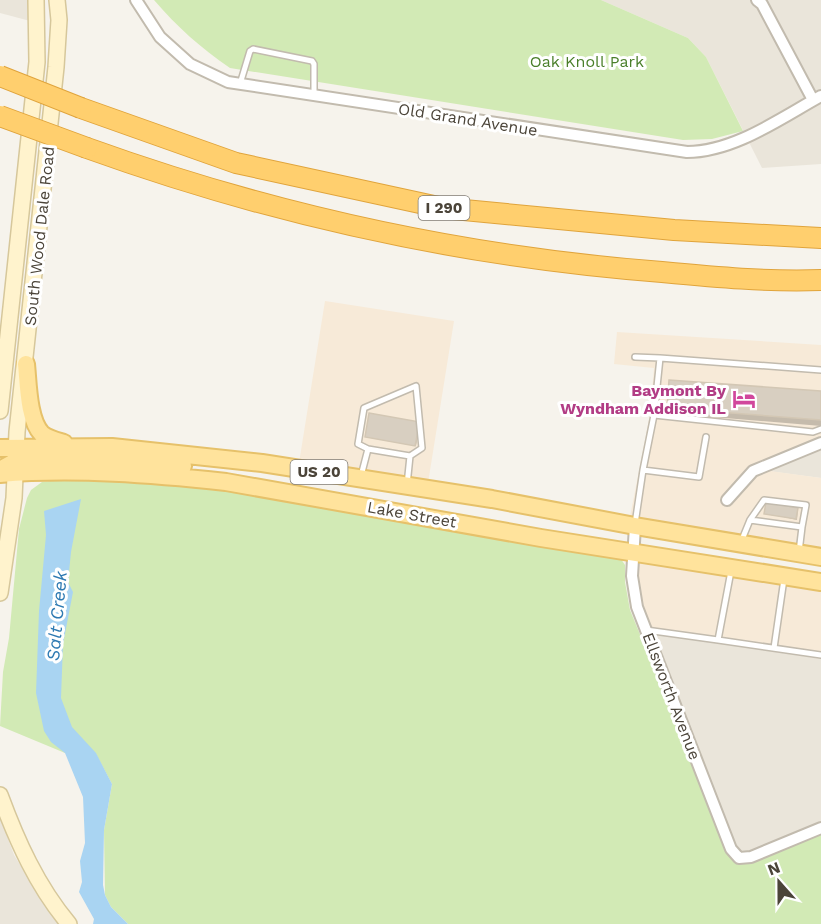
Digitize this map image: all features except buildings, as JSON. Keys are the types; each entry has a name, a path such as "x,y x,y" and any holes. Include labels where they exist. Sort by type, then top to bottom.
{"highway":[{"name":"I 290","path":"0,76 81,108 237,163 443,208 674,230 821,238"},
{"name":"I 290","path":"0,116 166,177 354,227 451,247 620,269 820,281"}],"main road":[{"name":"South Wood Dale Road","path":"0,411 37,62 36,0"},
{"name":"South Wood Dale Road","path":"0,593 8,458 26,364 56,68 59,20 57,0"},
{"path":"26,364 30,402 37,428 44,435 74,446"},
{"name":"Lake Street","path":"8,458 74,446 112,447 262,463 492,499 821,557"},
{"path":"8,458 114,460 230,469 262,463"},
{"name":"Lake Street","path":"8,458 70,471 183,477 237,484 552,540 821,582"},
{"path":"401,512 407,486"},
{"path":"0,795 29,863 46,893 69,924"}],"street":[{"name":"Old Grand Avenue","path":"136,0 160,37 190,64 228,82 687,152 700,152 737,141 817,98"},
{"path":"763,2 817,98"},
{"path":"727,500 753,471 821,444"},
{"name":"Ellsworth Avenue","path":"635,526 632,576 637,607 730,849 739,858 750,857 821,828"}],"lane":[{"path":"240,84 250,51 253,49 312,61 314,64 314,95"},
{"path":"635,357 821,370"},
{"path":"635,526 654,415 660,358"},
{"path":"416,386 422,448 410,456 368,449 358,444 364,408 416,386"},
{"path":"654,415 813,432 821,429"},
{"path":"643,470 699,477 706,437"},
{"path":"361,478 368,449"},
{"path":"407,486 410,456"},
{"path":"741,543 750,520 764,500 806,505 799,554"},
{"path":"750,520 802,527"},
{"path":"718,640 732,567"},
{"path":"774,648 785,575"},
{"path":"646,630 821,655"}],"shaded area":[{"path":"0,0 32,0 34,22 0,13"},
{"path":"601,0 821,0 821,164 762,168 706,57 688,38"},
{"path":"325,301 454,321 428,483 299,463"},
{"path":"617,332 821,345 821,446 763,470 821,478 821,553 629,522 650,414 654,368 614,364"},
{"path":"821,446 821,478 761,470"},
{"path":"636,555 821,585 821,659 650,632 640,607 635,577"},
{"path":"650,632 821,659 821,822 742,855 734,845"},
{"path":"0,817 14,855 45,905 61,924 0,924"}],"green space":[{"name":"Oak Knoll Park","path":"154,0 601,0 688,38 706,57 743,131 712,139 683,140 230,68 190,37"},
{"path":"76,478 228,489 621,559 625,565 625,582 630,610 705,793 726,852 737,862 748,864 821,832 821,924 128,924 111,907 105,895 104,830 112,784 96,754 65,753 0,726 3,672 9,638 19,529 27,498 31,490 42,482"}],"water":[{"name":"Salt Creek","path":"81,499 71,552 68,582 73,592 63,644 61,698 72,727 96,753 112,784 104,830 103,885 111,907 128,924 93,924 94,919 79,892 82,882 80,861 85,843 83,797 65,753 51,742 44,731 36,693 39,611 46,535 44,511"}],"place":[{"name":"Baymont By Wyndham Addison IL","path":"744,399"}]}
